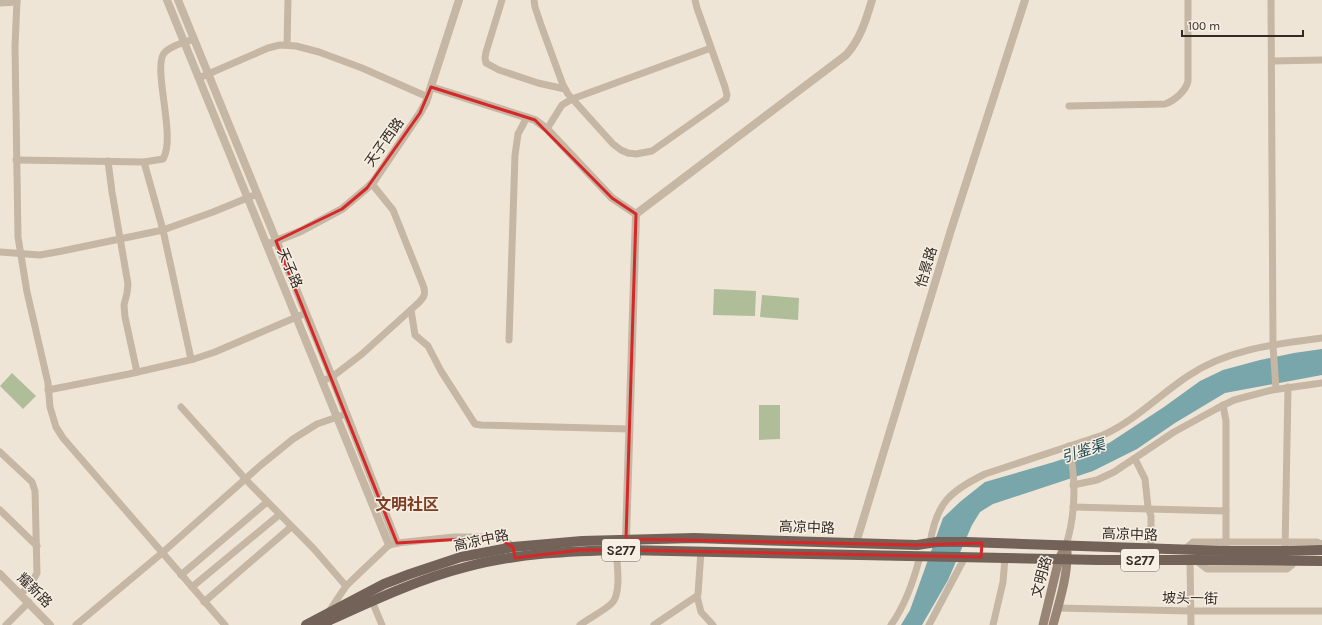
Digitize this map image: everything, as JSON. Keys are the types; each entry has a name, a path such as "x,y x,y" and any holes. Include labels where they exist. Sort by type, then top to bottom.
{"main road":[{"name":"高凉中路","path":"322,625 372,601 453,570 514,553 582,541 694,538 917,545 966,542 1184,550 1226,546 1285,547 1322,550"},
{"path":"981,557 982,543"},
{"name":"文明路","path":"1043,625 1066,545"},
{"name":"高凉中路","path":"306,625 384,584 410,574 461,558 514,553 616,550 1005,558 1192,560 1237,565 1294,561 1322,562"},
{"name":"文明路","path":"1053,625 1064,581 1063,559"}],"street":[{"name":"天子路","path":"167,0 322,381 393,544"},
{"name":"天子路","path":"178,0 332,377 393,544"},
{"path":"287,46 288,0"},
{"name":"天子西路","path":"266,245 301,231 342,209 372,184 420,113 428,97 459,0"},
{"path":"502,0 486,52 486,63 499,70 538,83 565,89"},
{"path":"534,0 541,25 565,89 572,99 613,144 621,150 636,154 652,151 726,99 727,94 725,86 697,8 696,0"},
{"path":"636,214 846,56 853,48 858,38 872,0"},
{"name":"怡景路","path":"856,543 951,230 1025,0"},
{"path":"1069,106 1165,104 1173,100 1186,88 1188,81 1188,0"},
{"path":"1271,0 1273,350 1276,386"},
{"path":"0,3 17,1 15,47 18,237 50,407 56,427 63,438 225,625"},
{"path":"16,160 144,162 163,159 166,155 167,149 167,131 161,72 163,55 170,48 194,39"},
{"path":"199,78 268,48 280,45 296,46 338,59 428,97"},
{"path":"547,129 562,105 572,99 711,48"},
{"path":"1272,61 1322,60"},
{"path":"431,87 535,120 547,129 612,198 636,214"},
{"path":"509,340 515,155 518,134 527,117"},
{"path":"108,161 128,284 124,305 125,317 137,372"},
{"path":"144,162 163,230 191,359"},
{"path":"322,381 332,377 362,354 424,297 424,288 393,210 372,184"},
{"path":"0,252 40,255 163,230 257,194"},
{"path":"626,539 636,214"},
{"path":"411,310 415,335 428,346 441,371 475,424 488,426 629,430"},
{"path":"48,390 137,372 215,352 306,313"},
{"path":"934,543 932,532 940,509 945,500 956,490 985,474 1069,448 1117,429 1187,376 1207,364 1226,356 1273,350 1322,338"},
{"path":"1073,482 1097,480 1114,472 1174,432 1234,400 1276,386 1288,387 1322,383"},
{"path":"1288,387 1285,547 1317,542 1322,544"},
{"path":"1223,405 1226,421 1226,546"},
{"path":"181,407 245,479 346,586"},
{"path":"76,625 162,553 245,479 293,439 317,424 346,414"},
{"path":"1066,545 1070,534 1073,507 1073,482 1069,448"},
{"path":"0,452 34,485 35,491 37,573 32,582 21,594"},
{"path":"1135,459 1145,479 1150,516 1152,548"},
{"path":"181,575 267,502"},
{"path":"1073,507 1226,511"},
{"path":"0,510 37,546"},
{"path":"192,588 279,515"},
{"path":"204,602 291,527"},
{"path":"328,613 346,586 393,544 454,537 496,537 506,541 514,553"},
{"path":"580,625 614,601 618,587 616,550"},
{"path":"701,552 699,590 697,596 701,612 713,625"},
{"path":"891,625 909,593 922,556"},
{"path":"929,625 962,556"},
{"path":"993,625 1003,582 1005,558"},
{"path":"1191,625 1192,560"},
{"name":"耀新路","path":"0,574 50,625"},
{"path":"654,625 697,596"},
{"path":"372,601 382,625"},
{"path":"6,625 29,602"},
{"name":"坡头一街","path":"1057,608 1191,611 1322,611"}],"highlighted area":[{"path":"431,87 535,120 612,198 636,214 626,539 917,545 982,543 981,557 580,550 515,558 513,547 496,537 397,543 276,241 342,209 367,188 420,113"}],"green space":[{"path":"714,289 756,291 755,316 713,315"},
{"path":"762,295 799,298 798,320 760,317"},
{"path":"12,373 36,396 23,409 0,386"},
{"path":"759,405 780,405 780,439 759,440"}],"water":[{"path":"1322,349 1322,375 1225,393 1175,423 1137,449 1093,471 993,504 980,512 972,525 948,580 922,625 901,625 910,610 943,518 985,482 1054,462 1109,443 1164,407 1200,381 1223,370 1260,360"}],"district":[{"name":"文明社区","path":"407,504"}],"water label":[{"name":"引鉴渠","path":"1083,451"}]}
